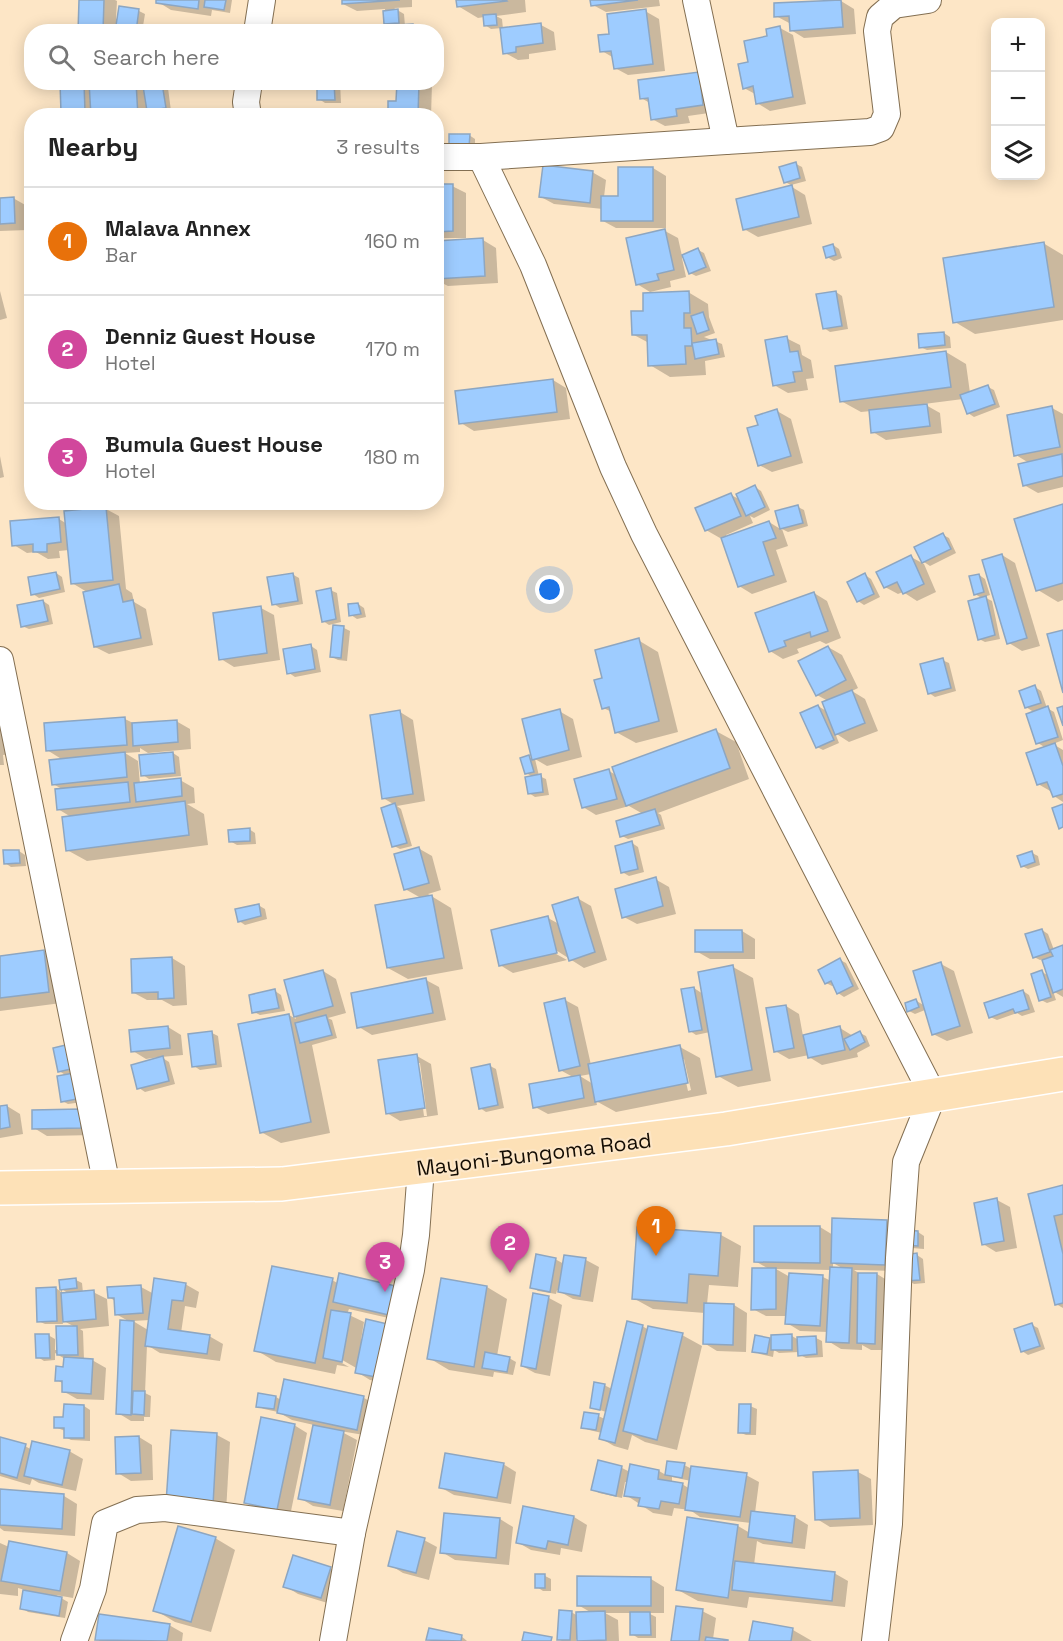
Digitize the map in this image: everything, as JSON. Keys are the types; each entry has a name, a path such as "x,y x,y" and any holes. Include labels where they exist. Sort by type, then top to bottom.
{"main road":[{"name":"Mayoni-Bungoma Road","path":"0,1188 282,1184 726,1129 1063,1074"}],"street":[{"path":"258,24 262,0"},
{"path":"696,0 726,141"},
{"path":"444,157 481,157 870,132 880,128 887,114 877,31 880,17 894,6 928,0"},
{"path":"247,108 248,90"},
{"path":"481,157 533,265 613,467 644,534 933,1095 906,1162 899,1258 889,1524 875,1641"},
{"path":"0,660 107,1186"},
{"path":"333,1641 352,1533 411,1269 421,1168"},
{"path":"74,1641 93,1589 105,1523 137,1510 165,1508 352,1533"}],"building":[{"path":"79,0 104,0 103,24 78,24"},
{"path":"156,0 199,0 198,9 156,3"},
{"path":"205,0 226,0 224,10 204,7"},
{"path":"342,0 400,0 342,4"},
{"path":"456,0 506,0 507,1 457,7"},
{"path":"590,0 638,0 591,6"},
{"path":"841,0 843,27 790,31 789,16 774,17 774,3"},
{"path":"119,6 139,9 137,24 116,24"},
{"path":"398,9 399,23 384,24 383,11"},
{"path":"646,9 653,64 614,69 611,51 600,52 598,35 609,34 607,14"},
{"path":"496,14 497,25 484,26 483,15"},
{"path":"541,23 543,43 516,47 516,52 503,54 500,28"},
{"path":"780,26 793,97 756,104 753,86 743,89 738,64 748,62 744,41 767,36 766,29"},
{"path":"699,72 703,105 676,109 677,116 651,120 648,98 640,99 638,80"},
{"path":"60,90 84,90 85,108 61,108"},
{"path":"89,90 136,90 138,108 91,108"},
{"path":"144,90 163,90 166,108 147,108"},
{"path":"317,90 334,90 335,100 317,100"},
{"path":"397,90 419,90 418,108 388,108 388,101 396,101"},
{"path":"449,134 470,134 469,147 449,146"},
{"path":"796,162 800,178 784,183 779,167"},
{"path":"543,165 593,171 590,203 539,197"},
{"path":"618,167 653,167 653,221 601,221 601,196 618,196"},
{"path":"444,184 453,184 453,231 444,232"},
{"path":"792,185 799,217 743,230 736,199"},
{"path":"14,197 15,223 0,224 0,198"},
{"path":"665,229 674,270 657,274 659,280 636,285 626,238"},
{"path":"483,238 485,276 444,279 444,240"},
{"path":"1044,242 1054,307 953,323 943,258"},
{"path":"833,244 836,255 826,258 823,247"},
{"path":"698,248 706,267 689,274 682,255"},
{"path":"689,291 690,313 684,313 684,328 691,328 692,346 685,346 686,364 648,366 647,335 632,335 631,311 643,311 643,293"},
{"path":"836,291 842,326 823,329 816,294"},
{"path":"703,312 709,330 697,334 691,316"},
{"path":"944,332 945,345 919,348 918,334"},
{"path":"787,336 790,352 798,351 802,371 793,372 795,382 773,386 765,340"},
{"path":"716,339 719,354 695,359 692,343"},
{"path":"946,351 951,387 840,402 835,366"},
{"path":"553,379 557,412 459,424 455,391"},
{"path":"988,385 995,404 967,414 960,395"},
{"path":"927,404 930,426 871,433 869,410"},
{"path":"1052,406 1060,447 1014,456 1007,415"},
{"path":"777,409 791,456 758,466 747,428 758,425 755,416"},
{"path":"1062,454 1063,476 1023,486 1018,464"},
{"path":"755,485 765,507 746,516 736,494"},
{"path":"731,493 741,516 705,531 695,508"},
{"path":"1063,504 1063,583 1036,591 1014,519"},
{"path":"798,505 803,523 780,529 775,511"},
{"path":"106,510 113,580 71,584 64,511"},
{"path":"59,517 61,542 47,544 47,552 33,552 33,544 12,546 10,521"},
{"path":"769,521 776,538 763,542 774,575 738,587 721,538"},
{"path":"943,533 951,549 922,563 914,547"},
{"path":"1002,554 1027,638 1007,644 982,560"},
{"path":"911,555 924,584 903,594 897,582 884,588 876,572"},
{"path":"56,572 60,589 31,595 28,577"},
{"path":"293,573 298,601 272,605 267,577"},
{"path":"865,573 874,594 857,602 847,582"},
{"path":"979,574 984,592 974,595 969,576"},
{"path":"119,584 123,602 133,600 141,638 94,647 83,592"},
{"path":"331,588 336,619 322,622 316,591"},
{"path":"814,592 828,631 811,637 810,632 784,641 786,646 769,652 755,613"},
{"path":"986,596 995,635 978,640 968,601"},
{"path":"43,600 48,621 21,627 17,605"},
{"path":"358,603 361,614 349,616 348,604"},
{"path":"261,606 267,653 219,660 213,613"},
{"path":"333,625 344,626 341,658 330,657"},
{"path":"1063,630 1063,693 1047,634"},
{"path":"639,638 659,721 615,733 609,707 602,709 594,680 602,678 595,650"},
{"path":"311,644 315,669 287,674 283,649"},
{"path":"828,646 846,680 816,696 798,661"},
{"path":"943,658 951,688 928,694 920,664"},
{"path":"1035,685 1041,703 1025,708 1019,691"},
{"path":"852,690 865,723 835,735 822,702"},
{"path":"818,705 834,740 816,748 800,713"},
{"path":"1048,706 1058,737 1036,744 1026,714"},
{"path":"1063,706 1063,726 1057,708"},
{"path":"560,709 569,750 532,760 522,719"},
{"path":"400,710 413,794 382,799 370,715"},
{"path":"125,717 127,745 46,751 44,723"},
{"path":"177,720 178,742 133,746 132,723"},
{"path":"716,729 730,768 626,806 612,767"},
{"path":"1055,743 1063,766 1063,794 1053,797 1047,782 1037,785 1026,753"},
{"path":"125,752 127,777 52,785 49,760"},
{"path":"173,752 175,773 141,776 139,755"},
{"path":"529,755 534,772 525,774 520,758"},
{"path":"609,769 617,799 582,808 574,779"},
{"path":"541,774 543,792 528,794 525,777"},
{"path":"181,778 182,796 136,802 134,783"},
{"path":"128,782 130,802 57,810 55,789"},
{"path":"185,801 189,835 66,851 62,817"},
{"path":"395,803 407,843 392,847 381,808"},
{"path":"1063,804 1063,827 1059,829 1052,808"},
{"path":"655,809 660,825 620,837 616,821"},
{"path":"250,828 250,841 229,842 228,830"},
{"path":"632,841 638,869 621,873 615,846"},
{"path":"419,847 429,883 404,890 394,854"},
{"path":"3,850 19,850 20,863 4,864"},
{"path":"1032,851 1035,862 1021,867 1017,856"},
{"path":"656,877 663,906 622,918 615,889"},
{"path":"432,895 444,958 387,968 375,905"},
{"path":"578,897 595,952 569,961 552,905"},
{"path":"259,904 261,916 238,922 235,909"},
{"path":"548,916 557,953 499,966 491,930"},
{"path":"1042,929 1050,952 1033,958 1025,934"},
{"path":"695,930 742,930 743,952 695,952"},
{"path":"1063,945 1063,989 1053,993 1042,960 1053,956 1050,950"},
{"path":"44,950 49,992 0,998 0,956"},
{"path":"172,957 174,998 158,999 158,992 132,993 131,959"},
{"path":"840,958 853,986 837,994 831,981 825,984 818,970"},
{"path":"941,962 960,1026 932,1035 913,971"},
{"path":"733,965 752,1070 716,1077 698,972"},
{"path":"323,970 333,1006 294,1017 284,980"},
{"path":"1042,970 1051,997 1039,1001 1031,974"},
{"path":"426,978 433,1013 357,1028 351,993"},
{"path":"694,987 702,1030 689,1032 681,989"},
{"path":"275,989 279,1008 252,1013 249,995"},
{"path":"1023,990 1029,1009 1015,1013 1013,1009 989,1018 984,1003"},
{"path":"565,998 580,1066 559,1071 544,1003"},
{"path":"916,999 919,1007 907,1012 905,1003"},
{"path":"786,1005 794,1048 774,1052 766,1008"},
{"path":"289,1014 311,1122 260,1133 238,1024"},
{"path":"326,1015 332,1035 300,1043 295,1023"},
{"path":"168,1026 170,1048 131,1052 129,1030"},
{"path":"840,1026 845,1050 808,1058 803,1035"},
{"path":"212,1031 216,1064 192,1067 188,1034"},
{"path":"860,1031 865,1042 850,1050 844,1039"},
{"path":"70,1044 75,1068 58,1072 53,1048"},
{"path":"680,1045 688,1083 595,1102 588,1064"},
{"path":"417,1054 425,1108 386,1114 378,1060"},
{"path":"163,1056 169,1081 137,1089 131,1065"},
{"path":"490,1064 498,1105 479,1109 471,1068"},
{"path":"74,1073 77,1099 61,1102 57,1076"},
{"path":"580,1075 584,1098 533,1108 529,1084"},
{"path":"7,1105 10,1127 0,1129 0,1106"},
{"path":"81,1109 81,1128 32,1129 32,1110"},
{"path":"1063,1185 1063,1214 1054,1216 1063,1254 1063,1303 1055,1305 1028,1194"},
{"path":"997,1198 1004,1241 982,1245 974,1203"},
{"path":"832,1218 887,1220 885,1265 831,1263"},
{"path":"754,1226 820,1226 820,1263 754,1262"},
{"path":"637,1227 721,1233 718,1276 689,1274 687,1303 632,1299"},
{"path":"905,1230 918,1231 918,1246 905,1245"},
{"path":"917,1253 920,1280 906,1281 904,1255"},
{"path":"536,1254 556,1258 550,1292 530,1288"},
{"path":"564,1255 586,1258 580,1296 558,1292"},
{"path":"272,1266 333,1278 315,1363 254,1351"},
{"path":"830,1267 852,1268 849,1343 826,1342"},
{"path":"752,1268 776,1268 776,1309 751,1310"},
{"path":"339,1273 400,1287 393,1316 333,1302"},
{"path":"789,1273 823,1275 820,1326 785,1324"},
{"path":"858,1273 877,1273 875,1344 857,1343"},
{"path":"76,1278 77,1288 60,1290 59,1280"},
{"path":"154,1278 186,1283 183,1301 172,1300 168,1329 210,1335 207,1354 145,1346"},
{"path":"441,1278 487,1286 474,1367 427,1359"},
{"path":"141,1285 143,1313 115,1315 114,1298 108,1298 107,1287"},
{"path":"56,1287 57,1321 37,1322 36,1288"},
{"path":"94,1290 96,1319 63,1322 61,1293"},
{"path":"533,1293 549,1296 536,1369 521,1366"},
{"path":"704,1303 734,1304 733,1345 703,1344"},
{"path":"331,1310 351,1313 342,1362 323,1358"},
{"path":"366,1319 392,1325 381,1378 355,1373"},
{"path":"120,1320 134,1321 131,1415 116,1414"},
{"path":"627,1321 643,1325 615,1443 599,1439"},
{"path":"1032,1323 1040,1346 1021,1352 1014,1329"},
{"path":"56,1326 77,1326 78,1355 57,1355"},
{"path":"648,1326 683,1333 657,1440 623,1431"},
{"path":"35,1334 49,1334 50,1358 36,1358"},
{"path":"792,1334 792,1350 771,1350 771,1335"},
{"path":"755,1335 770,1338 767,1354 752,1352"},
{"path":"816,1336 817,1354 798,1356 797,1337"},
{"path":"485,1352 510,1357 507,1372 482,1368"},
{"path":"64,1357 93,1359 91,1394 62,1392 62,1381 55,1381 56,1366 63,1367"},
{"path":"284,1379 364,1396 357,1430 277,1413"},
{"path":"594,1382 605,1384 600,1410 590,1408"},
{"path":"133,1391 145,1391 144,1415 132,1414"},
{"path":"258,1393 276,1396 274,1409 256,1407"},
{"path":"64,1404 84,1405 84,1438 64,1438 64,1428 54,1428 54,1417 63,1417"},
{"path":"739,1404 751,1404 750,1433 738,1433"},
{"path":"584,1412 599,1414 596,1430 581,1428"},
{"path":"261,1417 295,1424 277,1510 244,1503"},
{"path":"313,1425 344,1431 330,1505 298,1499"},
{"path":"171,1430 217,1433 213,1505 166,1503"},
{"path":"139,1436 141,1473 116,1474 115,1437"},
{"path":"0,1437 26,1444 17,1478 0,1473"},
{"path":"32,1441 70,1450 62,1485 24,1476"},
{"path":"445,1453 504,1463 497,1498 439,1488"},
{"path":"598,1460 622,1466 616,1496 591,1490"},
{"path":"667,1461 685,1463 682,1478 665,1475"},
{"path":"630,1464 659,1470 658,1479 683,1483 679,1504 661,1501 659,1509 638,1506 640,1498 624,1496"},
{"path":"691,1466 747,1473 740,1517 685,1510"},
{"path":"858,1470 860,1518 815,1520 813,1472"},
{"path":"0,1489 64,1494 62,1529 0,1525"},
{"path":"523,1506 574,1516 568,1545 548,1541 546,1549 516,1543"},
{"path":"751,1511 795,1516 792,1543 748,1537"},
{"path":"444,1513 500,1518 496,1558 440,1553"},
{"path":"687,1517 738,1525 728,1598 676,1590"},
{"path":"178,1526 216,1537 191,1622 153,1611"},
{"path":"397,1531 425,1538 416,1573 388,1566"},
{"path":"9,1541 67,1552 60,1591 1,1581"},
{"path":"293,1555 331,1567 321,1598 283,1587"},
{"path":"735,1561 835,1572 832,1601 732,1590"},
{"path":"535,1574 545,1574 545,1588 535,1588"},
{"path":"577,1576 651,1577 651,1606 577,1606"},
{"path":"23,1590 62,1597 59,1616 20,1609"},
{"path":"676,1606 703,1609 699,1641 671,1641"},
{"path":"559,1610 572,1611 570,1640 557,1640"},
{"path":"605,1611 606,1640 577,1641 576,1612"},
{"path":"630,1612 650,1612 651,1635 630,1635"},
{"path":"99,1614 170,1624 167,1641 95,1640"},
{"path":"753,1621 793,1628 791,1641 749,1641"},
{"path":"429,1628 462,1635 461,1641 426,1640"},
{"path":"524,1632 552,1637 551,1641 522,1641"},
{"path":"706,1637 728,1640 728,1641 705,1641"}],"place":[{"name":"Malava Annex","path":"656,1256"},
{"name":"Denniz Guest House","path":"510,1273"},
{"name":"Bumula Guest House","path":"385,1292"}]}
